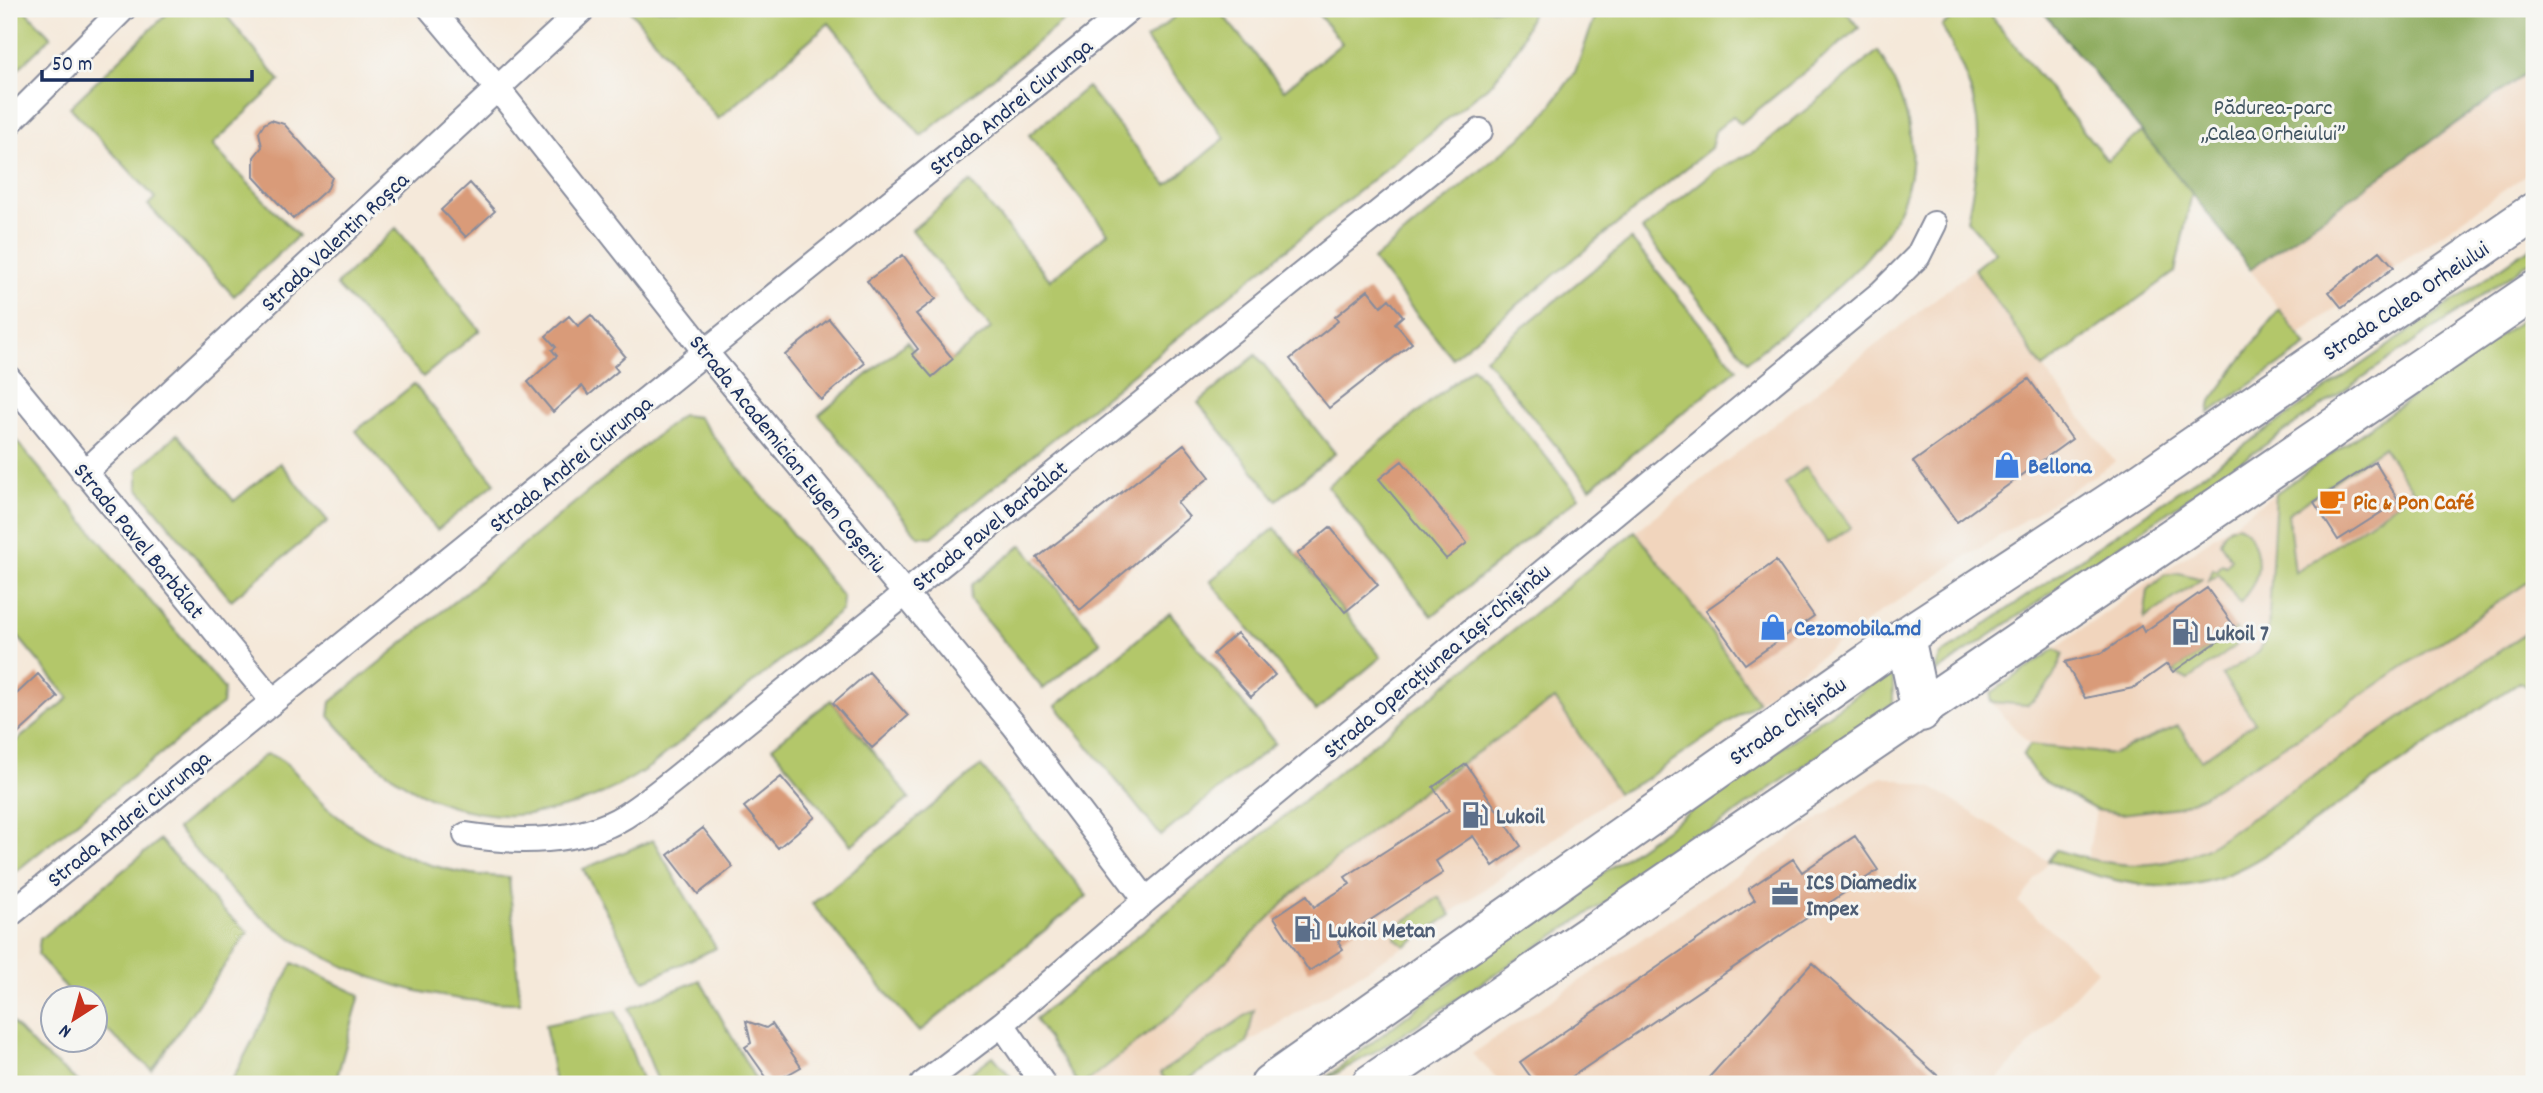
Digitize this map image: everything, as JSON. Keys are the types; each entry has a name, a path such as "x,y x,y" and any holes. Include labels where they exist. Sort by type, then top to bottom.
{"highway":[{"name":"Strada Calea Orheiului","path":"2311,365 2534,212"},
{"path":"1371,1084 1921,712 2534,291"},
{"name":"Strada Chișinău","path":"1270,1084 1905,637 2127,491 2311,365"},
{"path":"1905,637 1921,712"}],"street":[{"path":"9,123 123,9"},
{"name":"Strada Academician Eugen Coșeriu","path":"431,9 498,89 707,354 1014,725 1146,900"},
{"name":"Strada Valentin Roșca","path":"84,473 583,9"},
{"name":"Strada Andrei Ciurunga","path":"9,915 272,700 707,354 1129,9"},
{"name":"Strada Pavel Barbălat","path":"466,835 505,842 560,836 589,831 623,817 711,750 1480,131"},
{"name":"Strada Operațiunea Iași-Chișinău","path":"923,1084 1002,1024 1146,900 1882,292 1918,256 1934,224"},
{"name":"Strada Pavel Barbălat","path":"9,379 272,700"},
{"path":"1002,1024 1043,1084"}],"shaded area":[{"path":"2534,68 2534,169 2298,335 2250,269"},
{"path":"1974,269 2043,368 2115,462 1880,612 1758,702 1700,616 1635,532"},
{"path":"2534,384 2534,692 2519,682 2267,853 2218,878 2190,885 2159,887 2085,872 2104,766 2030,745 1991,702 1991,693 2276,493 2274,522 2383,447 2402,471"},
{"path":"1555,698 1618,793 1405,946 1181,1084 1084,1084 1175,1012 1294,893 1420,792"},
{"path":"1882,776 1933,788 2048,861 2019,903 2098,970 1993,1084 1503,1084 1472,1054"}],"green space":[{"path":"9,9 24,9 51,37 9,78"},
{"path":"172,9 221,9 280,81 212,145 298,236 234,296 148,205 155,198 70,107"},
{"path":"629,9 1078,9 921,136 829,23 718,119"},
{"path":"1184,9 1218,9 1284,90 1342,43 1314,9 1533,9 1519,46 1493,82 932,537 918,536 819,415 907,342 933,375 991,328 912,230 970,182 1050,280 1108,233 1029,135 1087,87 1167,185 1225,138 1146,40"},
{"path":"1598,9 1844,9 1859,28 1740,124 1733,116 1715,131 1711,148 1452,358 1373,260 1539,122 1575,72"},
{"path":"1964,9 1985,9 2107,160 2142,132 2192,193 2175,272 2043,368 1974,269 1995,252 1967,220 1977,164 1977,120 1966,78 1942,26"},
{"name":"Pădurea-parc „Calea Orheiului”","path":"2041,9 2534,9 2534,68 2250,269 2192,193"},
{"path":"1878,51 1903,105 1912,152 1906,194 1888,231 1860,265 1826,297 1748,361 1642,230 1716,170 1754,152"},
{"path":"396,228 480,330 423,377 336,285"},
{"path":"1631,239 1737,369 1590,488 1485,358"},
{"path":"2534,245 2534,259 1934,674 1940,656"},
{"path":"2279,309 2307,346 2209,413 2211,401"},
{"path":"2534,311 2534,578 2313,728 2204,795 2179,807 2121,814 2096,810 2038,778 2023,755 2030,745 2113,754 2178,726 2201,760 2255,722 2222,675 2259,652 2268,633 2276,493","holes":["2383,447 2414,492 2295,573 2288,514"]},
{"path":"1256,355 1335,453 1277,500 1198,403"},
{"path":"1473,367 1579,497 1432,616 1327,486"},
{"path":"414,384 495,483 437,530 356,431"},
{"path":"682,415 698,417 843,597 842,610 651,766 607,792 563,808 521,815 480,813 439,802 401,782 364,753 329,716 331,702"},
{"path":"9,432 224,689 222,704 9,877 9,747 69,698 9,626"},
{"path":"177,434 234,501 280,463 328,521 231,600 138,488 138,470"},
{"path":"1806,467 1851,527 1828,543 1784,483"},
{"path":"2238,525 2253,541 2258,565 2254,583 2240,604 2219,574 2209,581 2213,569 2217,571 2222,564 2226,566 2231,559 2220,542 2227,530"},
{"path":"1275,528 1381,657 1316,711 1210,581"},
{"path":"1635,531 1700,616 1758,702 1643,781 1618,793 1555,699 1420,792 1294,893 1175,1012 1084,1084 1078,1084 1035,1019"},
{"path":"1022,545 1101,642 1043,689 970,600 972,585"},
{"path":"2179,573 2202,579 2144,619 2148,590 2164,575"},
{"path":"1170,613 1275,743 1161,836 1056,706"},
{"path":"2534,628 2534,692 2519,682 2252,863 2210,880 2171,887 2135,884 2048,861 2056,850 2114,863 2150,864 2188,856 2207,848"},
{"path":"2236,629 2239,636 2236,646 2188,680 2173,672"},
{"path":"2055,649 2063,654 2060,662 2050,683 2034,700 2027,705 1991,702 1991,693"},
{"path":"1893,669 1893,703 1643,878 1383,1047 1318,1084 1482,958"},
{"path":"831,700 910,798 851,845 772,747"},
{"path":"266,754 291,768 325,806 345,822 388,848 411,858 459,872 509,877 520,1003 438,995 397,986 359,972 321,955 286,934 222,881 177,829"},
{"path":"981,766 1087,896 919,1032 812,904"},
{"path":"160,840 219,907 248,932 152,1070 108,1031 108,984 62,984 38,955 40,939"},
{"path":"653,840 716,948 644,981 583,869"},
{"path":"1439,897 1451,915 1405,946 1395,938 1396,927"},
{"path":"293,963 360,995 335,1084 230,1084"},
{"path":"700,980 758,1084 659,1084 629,1008"},
{"path":"1254,1010 1247,1043 1181,1084 1169,1082 1160,1073"},
{"path":"616,1011 644,1084 555,1084 545,1025"},
{"path":"9,1019 38,1050 38,1054 43,1054 81,1084 9,1084"},
{"path":"993,1056 1017,1084 956,1084"}],"building":[{"path":"271,120 284,124 332,177 328,188 293,219 254,177 254,157 262,147 259,132 264,124"},
{"path":"470,183 495,211 466,237 441,210"},
{"path":"2380,251 2394,267 2342,308 2329,292"},
{"path":"903,255 936,299 916,314 953,359 932,377 912,354 918,349 867,281"},
{"path":"1368,290 1381,306 1389,299 1403,316 1395,323 1412,343 1329,408 1290,359 1338,321 1335,317"},
{"path":"591,315 625,356 614,366 618,371 589,395 582,386 553,412 528,382 557,356 552,350 556,347 546,336 569,316 578,326"},
{"path":"829,319 865,363 821,400 785,355"},
{"path":"2029,379 2072,439 1957,522 1913,462"},
{"path":"1184,444 1210,477 1177,503 1189,517 1080,610 1037,558"},
{"path":"1402,461 1467,543 1446,559 1379,479"},
{"path":"2375,462 2399,501 2338,540 2314,502"},
{"path":"1330,527 1378,585 1345,612 1297,554"},
{"path":"1776,561 1814,616 1745,664 1706,610"},
{"path":"2207,588 2236,629 2173,672 2167,664 2133,688 2085,698 2065,662 2102,653 2141,626 2144,632"},
{"path":"1237,633 1275,675 1251,697 1213,654"},
{"path":"869,672 908,716 872,748 833,703"},
{"path":"38,674 58,697 9,742 9,701"},
{"path":"1466,764 1521,846 1493,866 1473,836 1436,861 1443,873 1338,941 1343,949 1309,971 1274,917 1307,895 1314,907 1350,884 1345,877 1449,810 1433,787"},
{"path":"781,777 815,817 778,848 744,807"},
{"path":"703,828 733,867 698,894 668,855"},
{"path":"1855,836 1878,870 1561,1084 1536,1084 1520,1062 1755,900 1748,889 1793,859 1802,872"},
{"path":"1812,963 1947,1084 1703,1084"},
{"path":"746,1021 766,1028 772,1024 801,1067 771,1084 745,1047 751,1043"}],"place":[{"name":"Bellona","path":"2007,465"},
{"name":"Pic & Pon Café","path":"2332,501"},
{"name":"Cezomobila.md","path":"1773,627"},
{"name":"Lukoil 7","path":"2185,632"},
{"name":"Lukoil","path":"1475,815"},
{"name":"ICS Diamedix Impex","path":"1785,894"},
{"name":"Lukoil Metan","path":"1307,929"}]}
